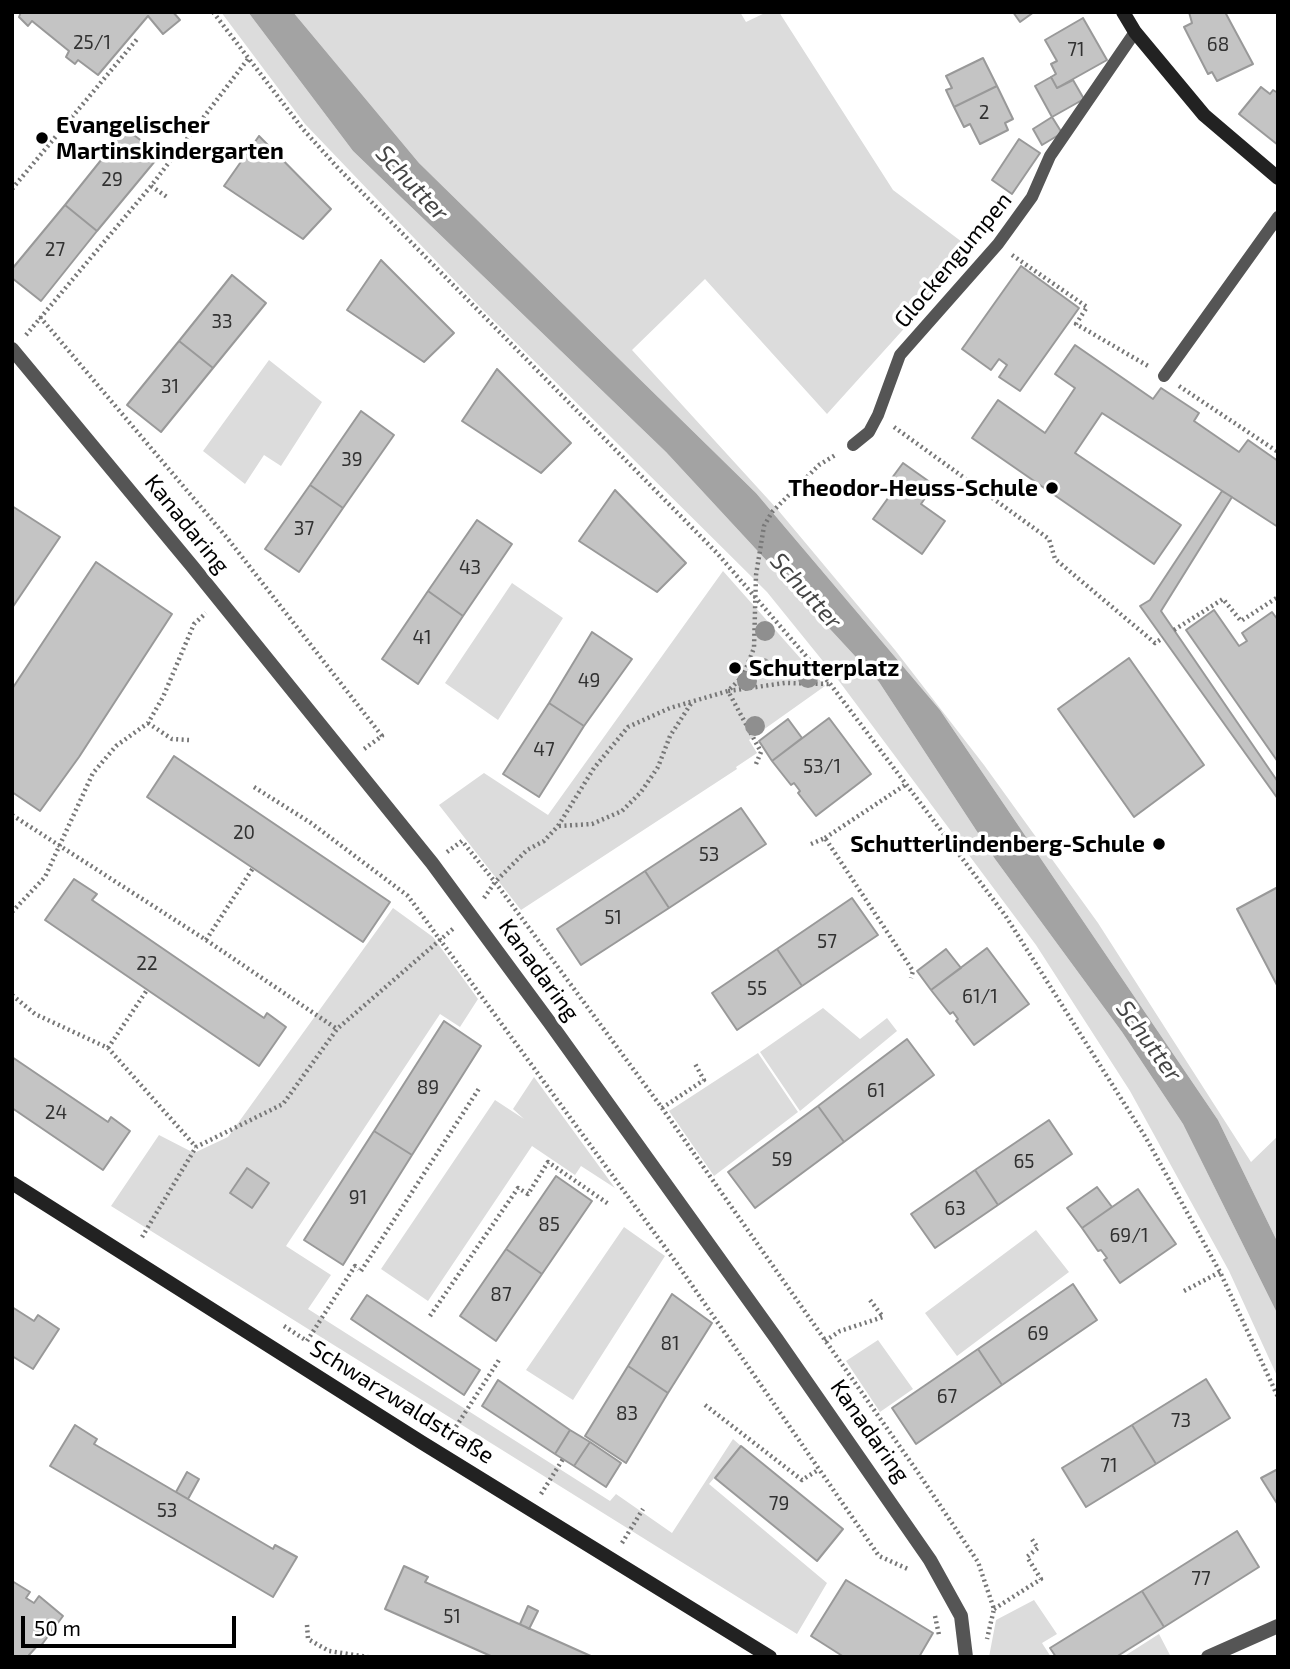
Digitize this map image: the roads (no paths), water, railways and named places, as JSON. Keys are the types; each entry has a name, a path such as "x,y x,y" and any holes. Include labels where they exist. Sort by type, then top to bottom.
{"street":[{"path":"1123,12 1135,32 1204,115 1278,178"},
{"name":"Kanadaring","path":"13,350 219,600 432,863 469,913 888,1496 930,1560 961,1616 966,1657"},
{"name":"Schwarzwaldstraße","path":"12,1183 770,1657"},
{"path":"1208,1657 1278,1626"}],"lane":[{"name":"Glockengumpen","path":"853,445 873,424 900,355 998,244 1032,197 1050,156 1135,32"},
{"path":"1164,376 1278,217"}],"water":[{"name":"Schutter","path":"248,12 293,12 419,163 756,493 940,710 1218,1120 1278,1243 1278,1315 1183,1124 1122,1032 995,859 879,682 666,452 353,151"}],"place":[{"name":"Evangelischer Martinskindergarten","path":"42,138"},
{"name":"Theodor-Heuss-Schule","path":"1052,488"},
{"name":"Schutterplatz","path":"735,668"},
{"name":"Schutterlindenberg-Schule","path":"1159,844"}]}
